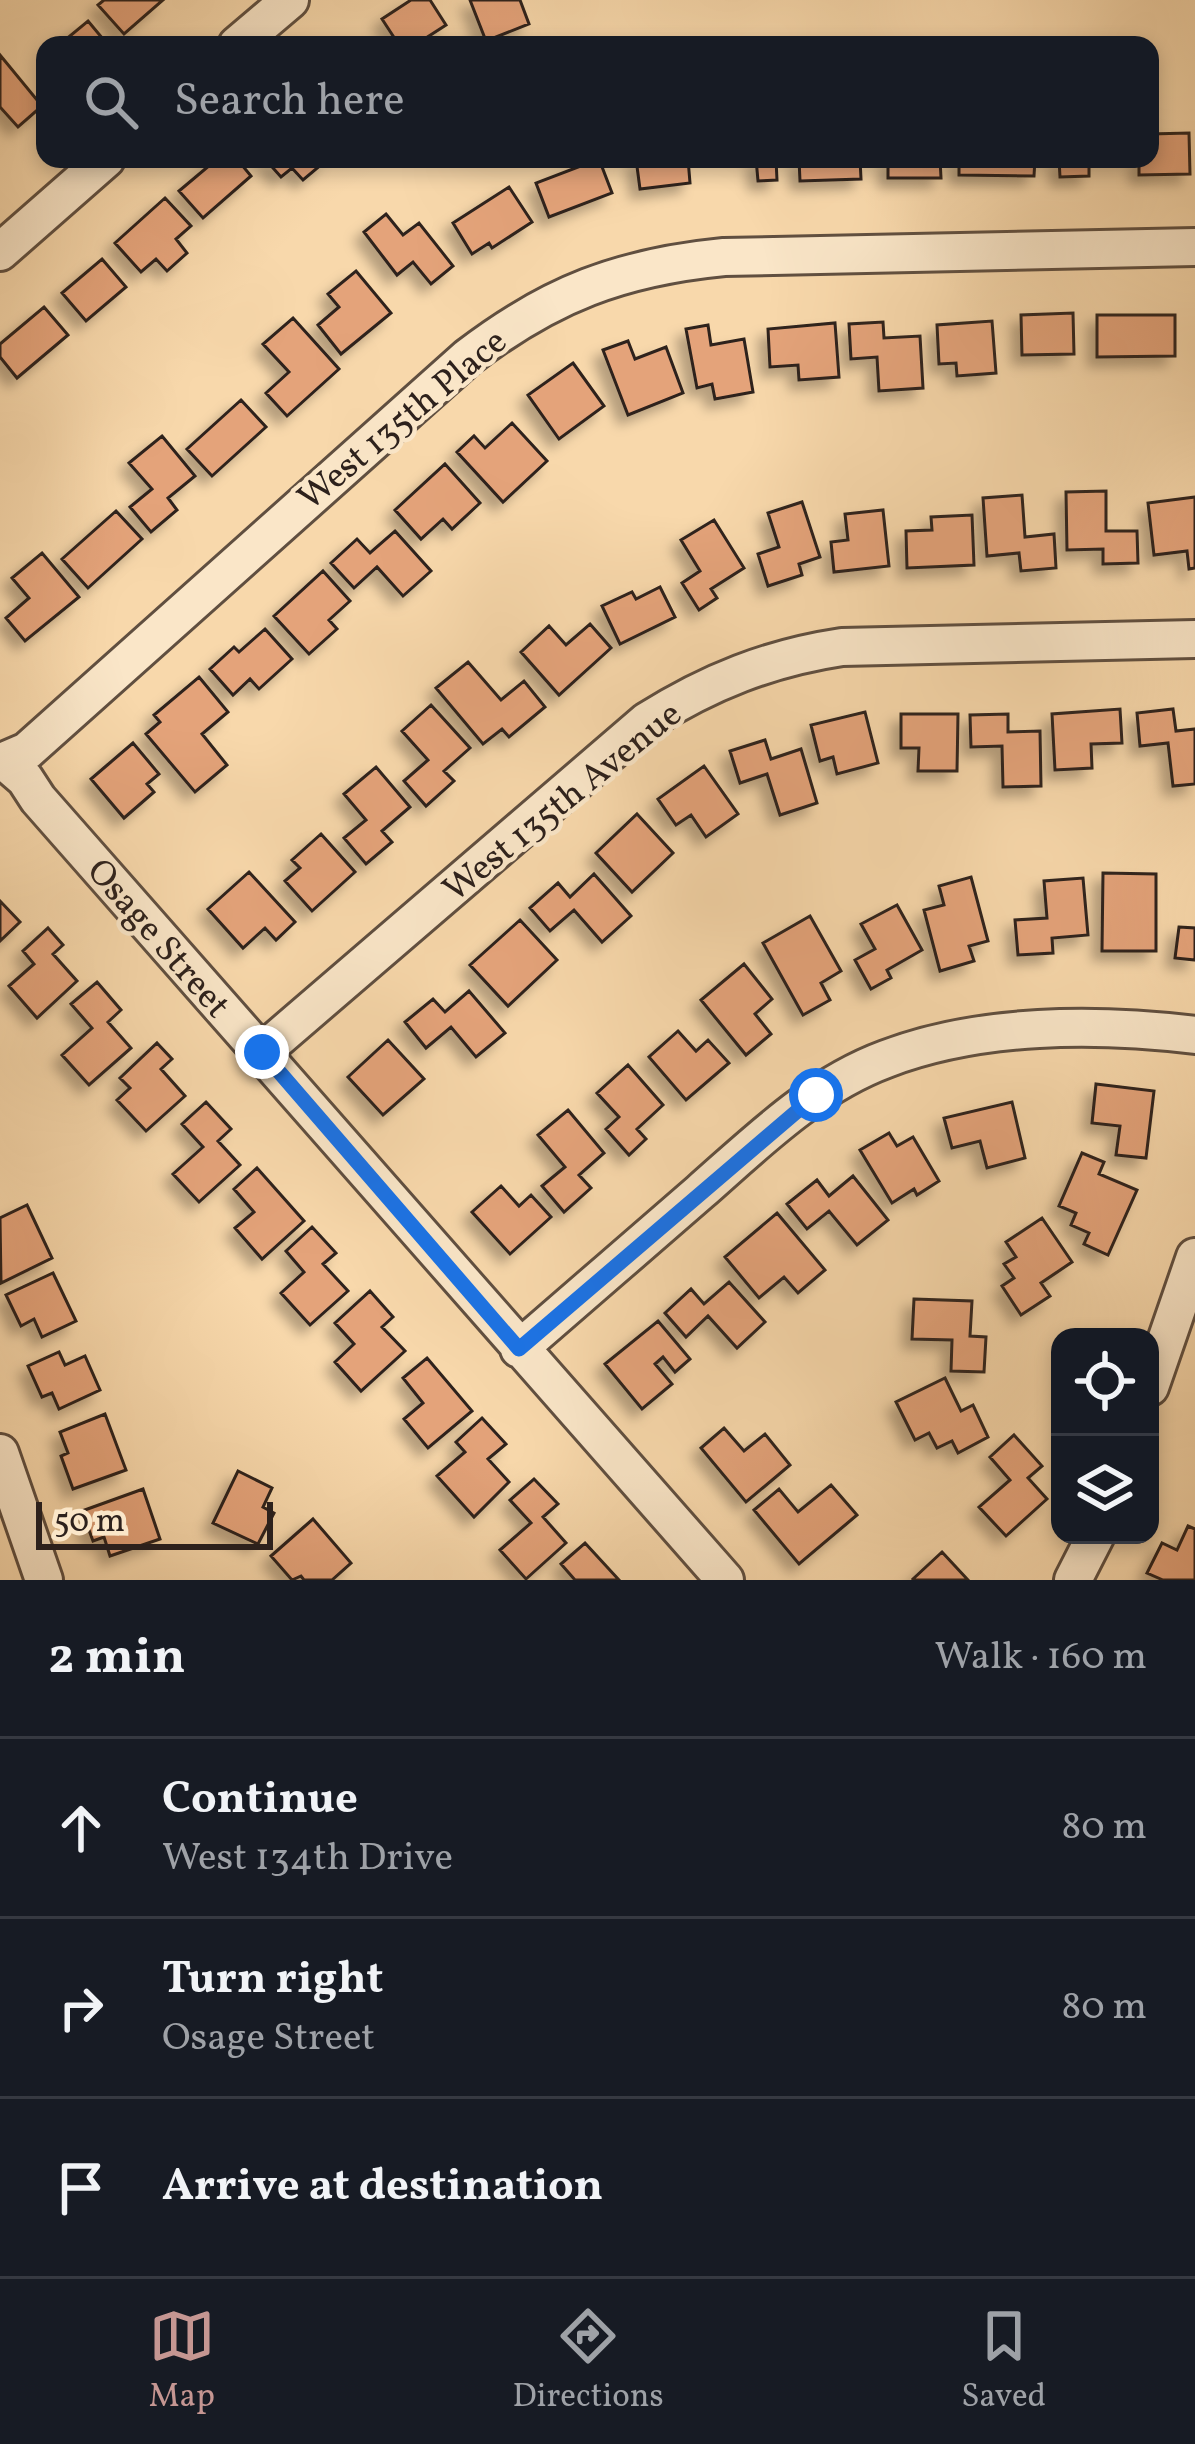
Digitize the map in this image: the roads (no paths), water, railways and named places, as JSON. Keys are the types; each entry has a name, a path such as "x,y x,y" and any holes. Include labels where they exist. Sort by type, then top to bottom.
{"street":[{"path":"248,36 290,0"},
{"path":"2,245 95,168"},
{"name":"West 135th Place","path":"25,778 4,761 27,751 467,357 503,329 592,283 670,262 724,256 1195,247"},
{"name":"West 135th Avenue","path":"262,1052 647,721 732,674 842,647 1195,639"},
{"name":"Osage Street","path":"25,778 38,799 725,1580"},
{"path":"519,1349 780,1122 849,1076 923,1046 1017,1032 1195,1035"},
{"path":"1159,1362 1195,1257"},
{"path":"0,1453 44,1580"},
{"path":"1073,1580 1091,1544"}]}
